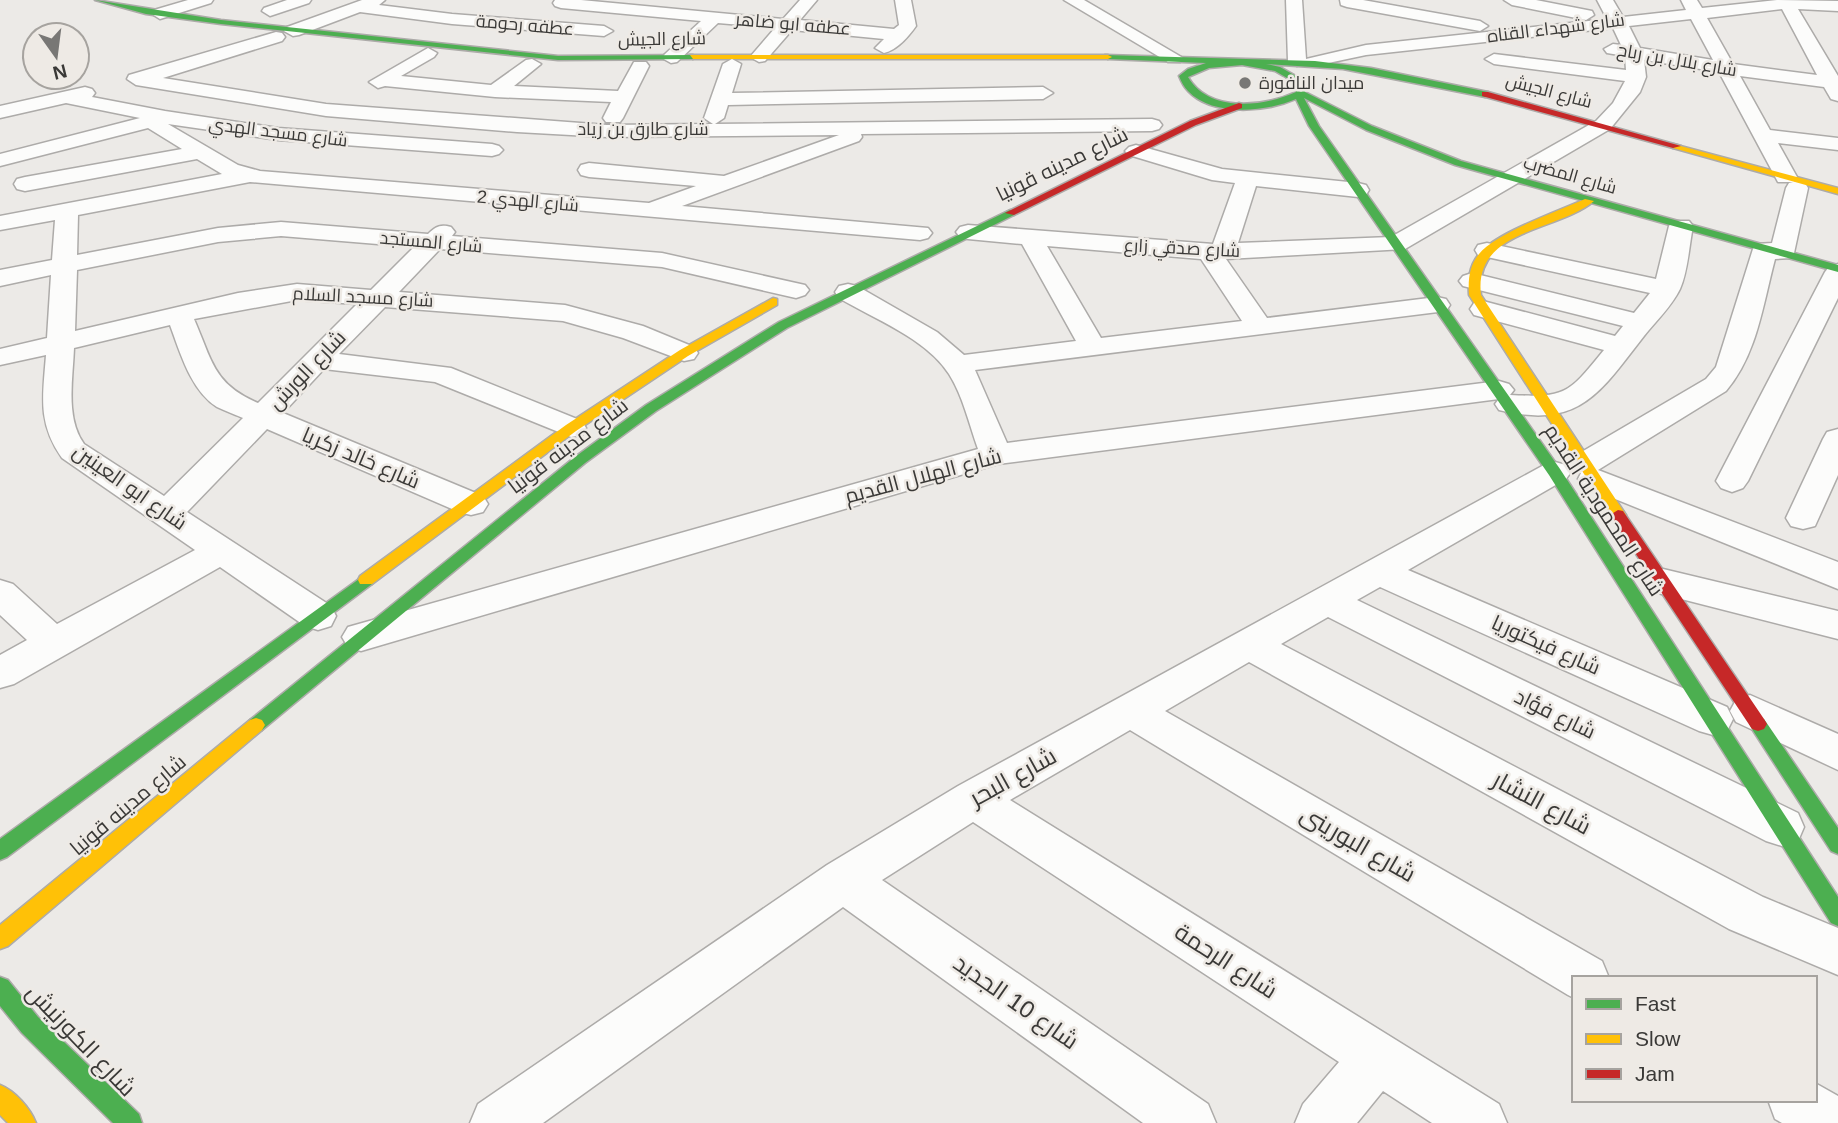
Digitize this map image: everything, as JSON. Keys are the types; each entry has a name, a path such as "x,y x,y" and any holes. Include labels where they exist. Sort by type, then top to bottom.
{"main road":[{"name":"شارع الجيش","path":"91,4 285,34 532,64 732,64 877,56 1174,58 1237,63 1305,61 1494,77 1597,129"},
{"name":"شارع الجيش","path":"91,4 128,18 570,59 759,57 1122,65 1165,76 1189,94"},
{"path":"128,18 153,13"},
{"path":"1241,106 1278,105 1301,92 1298,81 1277,69 1237,63 1195,68 1184,76 1189,94 1241,106 1289,122 1322,137"},
{"name":"شارع الجيش","path":"1301,92 1332,76 1377,77 1597,129 1792,182 1838,191"},
{"name":"شارع المحمودية القديم","path":"1301,92 1307,116 1437,306 1504,397 1578,472 1663,582 1732,715 1820,830"},
{"name":"شارع المضرب","path":"1301,92 1410,146 1510,178 1838,271"},
{"name":"شارع مدينه قونيا","path":"0,939 258,715 361,637 580,460 651,408 783,325 968,232 1126,147 1241,106"},
{"name":"شارع مدينه قونيا","path":"1126,147 1159,121"},
{"name":"شارع الجيش","path":"1792,182 1838,200"},
{"path":"1472,281 1475,264 1487,250 1589,201"},
{"path":"895,245 926,230"},
{"name":"شارع المحمودية القديم","path":"1472,281 1475,295 1545,405 1578,472 1732,715 1820,830 1838,916"},
{"name":"شارع مدينه قونيا","path":"0,851 225,693 318,616 571,428 684,353 803,287"},
{"name":"شارع الكورنيش","path":"0,988 30,1025 130,1123"},
{"path":"0,1097 24,1123"}],"street":[{"path":"153,13 205,0"},
{"path":"270,11 303,0"},
{"name":"عطفه رحومة","path":"332,0 443,18 616,32"},
{"path":"877,56 908,26 903,0"},
{"path":"1074,0 1174,58"},
{"path":"1294,0 1305,61"},
{"path":"1511,0 1617,21"},
{"path":"1395,244 1597,129 1623,106 1637,78 1634,52 1605,0"},
{"path":"1790,1 1836,86"},
{"name":"شارع شهداء القناه","path":"1305,61 1338,49 1494,28 1517,33 1617,21 1692,6 1790,1 1838,6"},
{"path":"529,25 564,2"},
{"name":"عطفه ابو ضاهر","path":"564,2 646,5 715,17 900,35"},
{"path":"776,4 806,3"},
{"path":"759,57 806,3"},
{"path":"0,112 136,79 285,34 366,4"},
{"path":"386,41 474,5"},
{"path":"570,59 616,32 646,5"},
{"path":"1346,6 1494,28 1494,77 1637,78"},
{"path":"1692,6 1792,182"},
{"path":"671,58 715,17"},
{"name":"شارع بلال بن رباح","path":"1517,33 1836,86"},
{"path":"664,36 691,38"},
{"path":"278,134 428,53"},
{"path":"1034,62 1051,126"},
{"path":"495,91 532,64"},
{"path":"677,177 710,130 732,64"},
{"path":"561,203 589,170 615,131 625,97 640,66"},
{"name":"شارع طارق بن زياد","path":"136,79 326,110 517,126 615,131 1051,126 1159,121"},
{"path":"382,80 495,91 625,97"},
{"path":"721,99 1043,93"},
{"name":"شارع مسجد الهدي","path":"65,97 158,119 278,134 492,150"},
{"path":"34,217 26,184 9,159 158,119"},
{"name":"شارع الهدي 2","path":"158,119 230,170 248,176 446,194 472,180 561,203 926,230"},
{"name":"شارع الورش","path":"166,514 433,242 492,150 517,126"},
{"path":"648,211 879,128"},
{"path":"1763,135 1838,145"},
{"path":"1126,147 1194,169 1247,180 1359,190"},
{"path":"26,184 202,152"},
{"path":"589,170 729,181"},
{"path":"0,223 248,176"},
{"path":"1247,180 1216,252 1260,327"},
{"name":"شارع البحر","path":"497,1123 844,880 973,799 1379,572 1578,472 1697,398 1729,370 1773,251 1792,182"},
{"name":"شارع ابو العينين","path":"67,210 57,415 65,440 73,451 318,616"},
{"path":"1487,250 1668,289 1682,226"},
{"name":"شارع المستجد","path":"0,278 218,235 262,229 662,260 803,287"},
{"name":"شارع صدقي زارع","path":"968,232 1216,252 1395,244"},
{"path":"1030,237 1093,347"},
{"path":"1732,481 1838,271"},
{"path":"1472,281 1640,322"},
{"name":"شارع الهلال القديم","path":"361,637 996,454 1504,397 1545,405 1562,404 1577,399 1668,289"},
{"name":"شارع مسجد السلام","path":"0,357 282,293 310,292 565,313 601,321 684,353"},
{"path":"848,292 934,344 956,363 967,382 996,454"},
{"path":"956,363 1437,306"},
{"path":"1483,309 1621,346"},
{"name":"شارع خالد زكريا","path":"179,315 214,391 226,400 471,504"},
{"path":"316,360 441,374 464,381 571,428"},
{"path":"1803,518 1838,439"},
{"path":"1578,472 1838,576"},
{"path":"0,673 220,551"},
{"name":"شارع فيكتوريا","path":"1379,572 1732,715 1837,748"},
{"path":"1663,582 1838,625"},
{"path":"0,593 53,643"},
{"name":"شارع فؤاد","path":"1328,601 1820,830"},
{"name":"شارع النشار","path":"1250,645 1746,913 1838,952"},
{"name":"شارع البورينى","path":"1131,711 1582,976"},
{"name":"شارع الرحمة","path":"973,799 1480,1123"},
{"name":"شارع 10 الجديد","path":"844,880 1189,1123"},
{"path":"1322,1123 1377,1057"},
{"path":"1797,1102 1833,1123"}],"traffic: fast":[{"path":"99,0 146,12 221,22 558,58 693,57"},
{"path":"1108,57 1230,62"},
{"path":"1244,63 1277,69 1298,81 1301,93 1272,103 1236,106 1203,98 1191,89 1183,76 1191,71 1218,64 1256,62 1286,62 1371,71 1485,94"},
{"path":"1301,93 1369,128 1458,163 1838,269"},
{"path":"1299,96 1314,126 1555,472 1838,916"},
{"path":"256,725 580,460 651,408 783,325 1010,213"},
{"path":"0,851 366,580"},
{"path":"1758,724 1838,845"},
{"path":"0,988 30,1025 130,1123"}],"traffic: slow":[{"path":"693,57 1108,57"},
{"path":"1676,146 1838,191"},
{"path":"1589,201 1491,248 1479,263 1474,289 1475,295 1618,515"},
{"path":"366,580 571,428 684,353 773,302"},
{"path":"0,939 256,725"},
{"path":"0,1097 24,1123"}],"traffic: jam":[{"path":"1485,94 1676,146"},
{"path":"1010,213 1193,123 1239,106"},
{"path":"1618,515 1758,724"}],"place":[{"name":"ميدان النافورة","path":"1245,83"}]}
